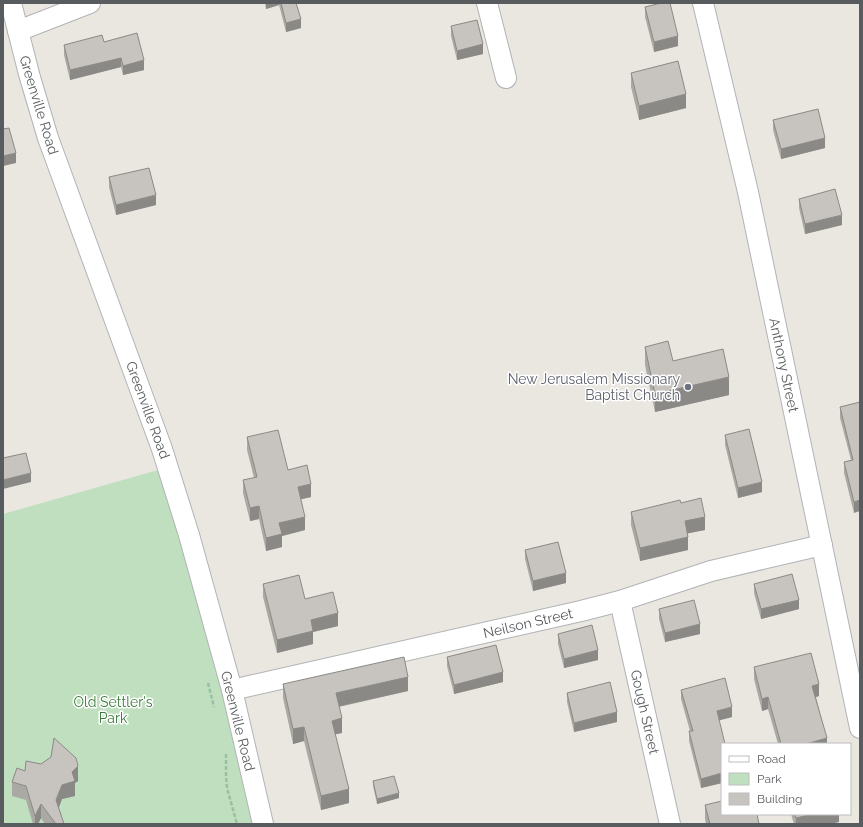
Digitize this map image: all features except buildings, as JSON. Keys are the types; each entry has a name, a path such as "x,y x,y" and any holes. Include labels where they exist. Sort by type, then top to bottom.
{"street":[{"name":"Greenville Road","path":"11,3 29,74 48,138 169,469 232,690 263,824"},
{"path":"18,31 90,3"},
{"path":"487,3 506,78"},
{"name":"Anthony Street","path":"703,3 748,192 860,728"},
{"name":"Neilson Street","path":"232,690 581,611 620,601 711,571 822,545"},
{"name":"Gough Street","path":"620,601 670,824"}],"path":[{"path":"226,750 227,788 237,824"}],"green space":[{"name":"Old Settler's Park","path":"158,470 191,572 214,659 252,824 3,824 3,514"}],"place":[{"name":"New Jerusalem Missionary Baptist Church","path":"688,387"}]}
